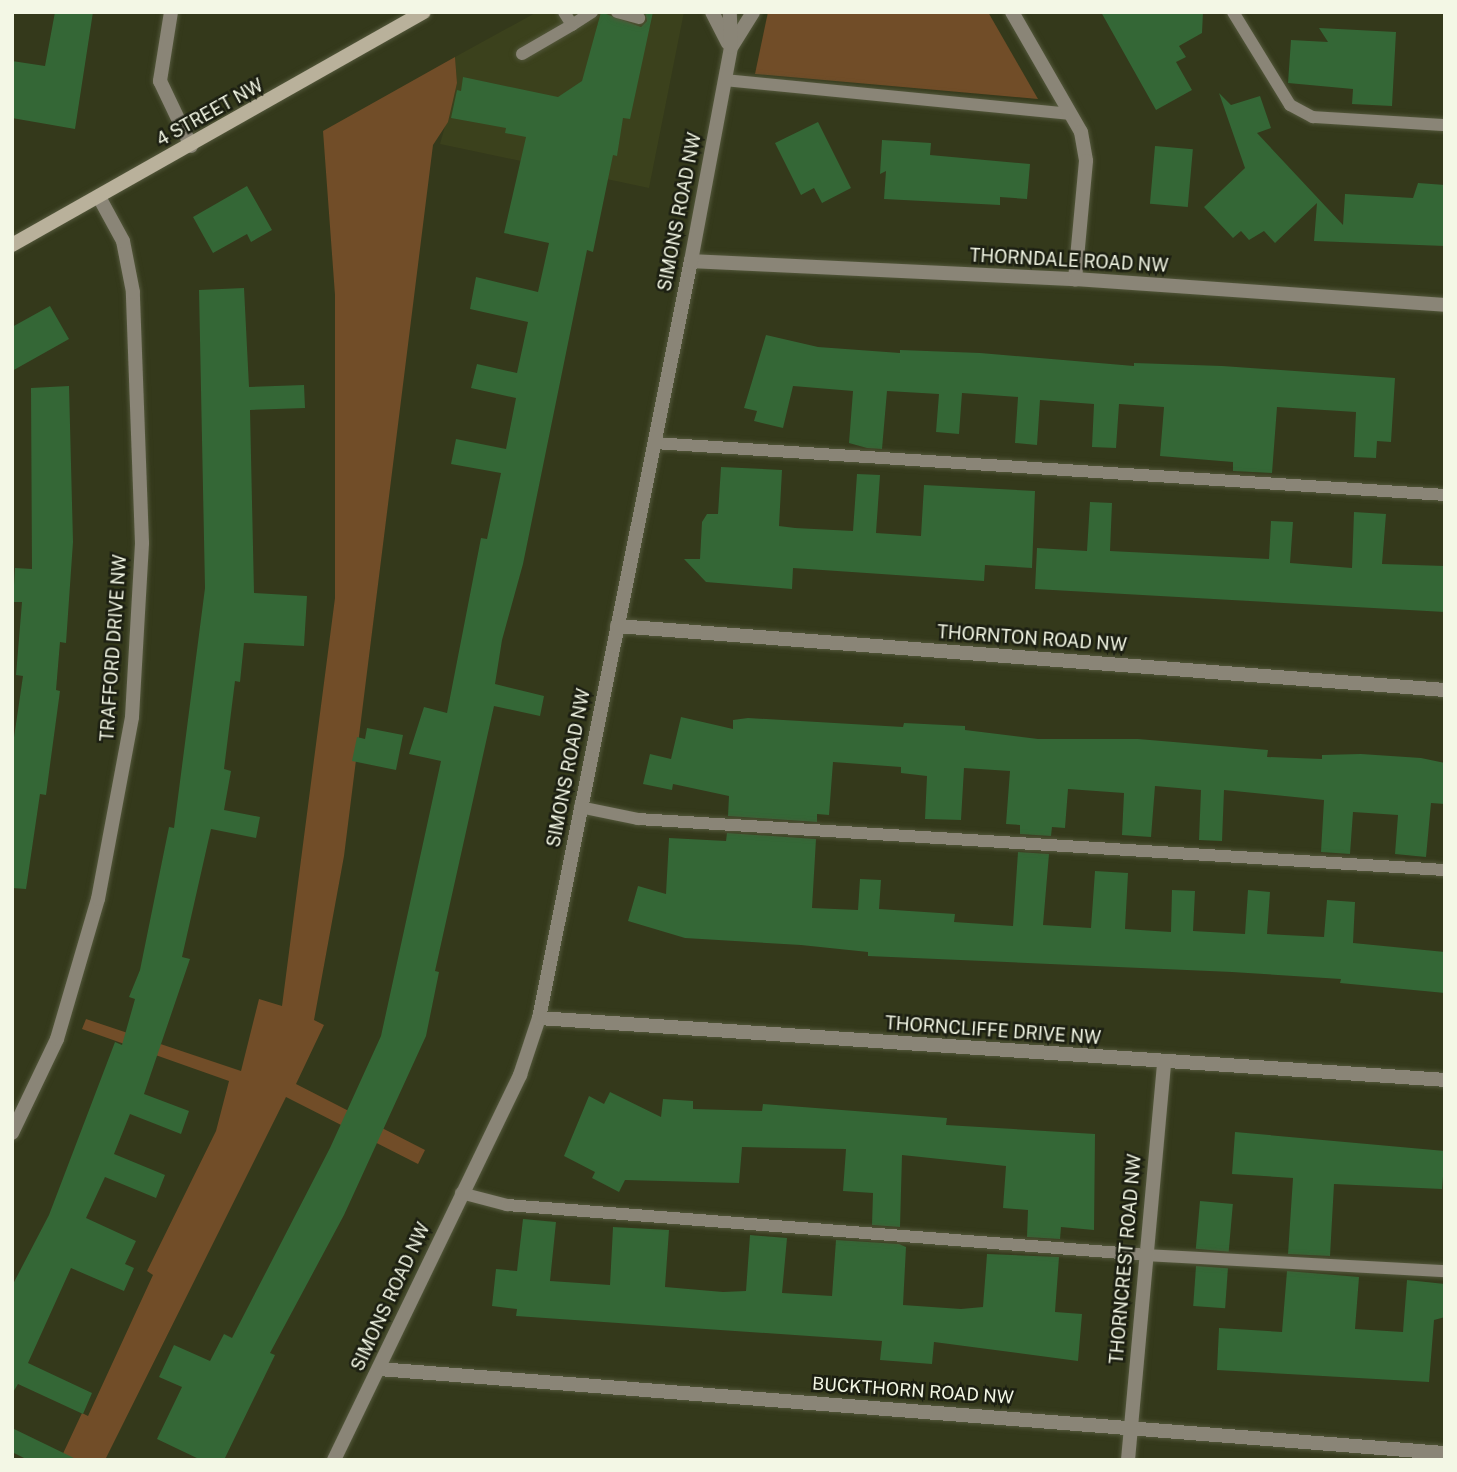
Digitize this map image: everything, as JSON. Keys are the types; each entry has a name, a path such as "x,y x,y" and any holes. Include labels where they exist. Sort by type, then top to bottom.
{"main road":[{"name":"4 STREET NW","path":"12,245 424,12"}],"street":[{"path":"171,12 160,80 191,146"},
{"path":"712,12 731,47"},
{"name":"SIMONS ROAD NW","path":"334,1460 520,1075 539,1018 691,261 731,47 730,12"},
{"name":"SIMONS ROAD NW","path":"731,47 753,12"},
{"path":"1012,12 1081,132 1086,161 1075,279"},
{"name":"TRAFFORD DRIVE NW","path":"12,1133 57,1039 98,899 132,717 142,543 133,292 123,241 99,197"},
{"name":"THORNDALE ROAD NW","path":"691,261 1075,279 1445,305"},
{"name":"THORNTON ROAD NW","path":"617,626 1445,690"},
{"name":"THORNCLIFFE DRIVE NW","path":"539,1018 1164,1063 1445,1080"},
{"name":"THORNCREST ROAD NW","path":"1128,1460 1164,1063"},
{"name":"BUCKTHORN ROAD NW","path":"379,1369 1445,1453"}],"lane":[{"path":"564,12 572,25"},
{"path":"522,54 592,12"},
{"path":"618,12 639,18"},
{"path":"1233,12 1290,105 1313,117 1445,125"},
{"path":"724,80 1070,114"},
{"path":"654,443 1445,495"},
{"path":"580,807 638,819 1445,870"},
{"path":"461,1193 507,1205 1146,1255 1445,1271"}],"shaded area":[{"path":"537,12 684,12 649,188 440,144 457,83 455,57"},
{"path":"768,12 988,12 1038,99 755,74"},
{"path":"455,57 457,83 448,122 433,145 344,856 314,1020 324,1025 296,1084 425,1150 418,1164 286,1097 105,1460 60,1460 82,1413 88,1416 153,1275 147,1271 216,1131 229,1081 82,1029 86,1019 241,1071 259,999 282,1006 335,598 335,295 323,131"}],"building":[{"path":"55,12 93,12 75,129 12,118 12,61 45,66"},
{"path":"601,12 641,27 647,21 645,12 653,12 630,119 623,118 617,156 613,155 593,252 587,250 523,564 502,640 495,684 544,696 540,716 494,706 435,971 439,972 426,1036 344,1215 270,1353 275,1355 224,1460 201,1460 157,1439 182,1387 159,1377 174,1345 210,1361 224,1334 232,1338 330,1148 381,1036 441,761 409,754 424,707 447,713 481,538 487,539 501,473 451,464 456,439 506,449 516,398 471,388 477,364 517,373 528,322 470,309 476,277 538,292 549,243 504,233 526,137 505,133 506,128 451,118 457,90 461,91 463,77 558,97 582,81"},
{"path":"1101,12 1203,12 1202,33 1179,46 1186,57 1176,62 1192,90 1156,110"},
{"path":"1319,28 1396,32 1392,106 1352,104 1353,89 1288,83 1291,40 1328,42"},
{"path":"1219,93 1231,105 1260,96 1271,128 1257,133 1343,225 1345,194 1413,198 1418,183 1445,185 1445,246 1314,241 1317,203 1275,243 1264,231 1249,240 1241,231 1233,238 1204,207 1245,168"},
{"path":"818,122 851,188 822,203 814,188 801,195 775,143"},
{"path":"882,140 931,143 930,155 1030,164 1027,199 1000,197 1000,205 884,199 886,171 880,174"},
{"path":"1155,146 1193,149 1188,207 1150,204"},
{"path":"247,186 272,230 251,242 247,234 213,253 193,217"},
{"path":"244,288 249,387 304,385 305,408 250,410 254,593 307,596 304,646 244,643 240,682 235,681 224,769 231,771 224,810 260,817 256,838 211,829 182,957 190,959 144,1094 189,1111 181,1134 130,1114 114,1154 165,1175 156,1198 105,1177 86,1218 136,1241 125,1264 134,1268 124,1291 71,1268 28,1363 92,1393 83,1414 18,1384 12,1394 12,1286 49,1215 115,1042 122,1045 135,999 129,997 140,970 169,827 174,828 205,588 199,290"},
{"path":"50,306 69,339 12,371 12,327"},
{"path":"766,335 818,347 900,353 900,350 980,353 1134,366 1134,363 1222,366 1395,378 1391,442 1377,441 1376,458 1354,457 1356,412 1277,407 1272,473 1233,471 1233,462 1160,456 1164,407 1119,404 1116,448 1092,447 1094,404 1040,400 1037,445 1015,443 1018,397 962,393 959,434 936,432 939,394 887,391 882,449 867,448 849,443 853,391 793,386 783,428 754,421 757,411 744,408"},
{"path":"69,386 73,542 66,643 60,642 56,690 60,691 46,795 40,794 26,889 12,888 12,751 23,676 16,675 22,602 13,602 15,568 32,569 31,388"},
{"path":"721,467 782,470 779,526 795,528 853,531 857,474 880,475 876,533 921,536 924,485 1035,491 1032,568 985,565 984,581 793,568 792,589 706,582 684,559 700,559 702,522 707,514 718,514"},
{"path":"1090,502 1112,503 1110,551 1269,559 1271,521 1293,522 1290,563 1352,568 1354,512 1386,514 1382,564 1445,566 1445,612 1035,589 1037,548 1087,551"},
{"path":"681,717 733,729 733,720 748,718 903,727 904,723 965,726 965,730 1038,739 1138,739 1268,750 1267,757 1322,759 1322,755 1361,754 1421,758 1445,763 1445,804 1431,803 1426,857 1395,854 1398,815 1353,812 1350,854 1321,852 1324,800 1224,790 1222,841 1199,840 1201,790 1155,786 1151,837 1122,835 1124,793 1068,789 1065,828 1052,827 1051,836 1020,834 1020,825 1006,824 1010,771 964,768 961,820 925,819 927,776 901,773 901,767 833,762 829,815 817,814 817,822 728,816 729,796 673,784 672,790 643,784 650,754 671,759"},
{"path":"367,728 403,735 396,770 352,761 357,737 365,739"},
{"path":"727,833 816,839 812,908 858,910 860,879 881,880 879,909 955,914 954,922 1013,926 1018,852 1049,854 1043,925 1091,928 1095,871 1128,873 1125,929 1171,932 1172,890 1195,891 1193,931 1245,934 1248,890 1270,892 1267,934 1324,937 1327,900 1355,902 1353,943 1445,952 1445,993 1340,983 1341,979 1232,972 868,956 868,952 801,945 685,938 628,921 638,886 666,894 669,838 726,841"},
{"path":"610,1092 661,1117 663,1099 693,1101 693,1109 762,1111 763,1104 947,1118 946,1125 1095,1134 1094,1230 1061,1227 1060,1239 1027,1237 1028,1210 1003,1208 1006,1166 902,1155 900,1227 872,1225 873,1193 843,1191 846,1149 742,1147 739,1183 625,1180 619,1192 592,1178 595,1172 564,1156 589,1096 604,1104"},
{"path":"1235,1132 1445,1151 1442,1189 1334,1184 1330,1256 1288,1254 1293,1178 1232,1174"},
{"path":"1200,1201 1233,1204 1229,1252 1196,1249"},
{"path":"523,1219 556,1222 550,1281 610,1285 613,1227 669,1230 665,1287 723,1292 746,1291 750,1235 787,1238 782,1293 832,1296 836,1240 899,1244 906,1247 903,1305 961,1309 983,1307 987,1254 1059,1257 1055,1312 1082,1314 1078,1361 934,1342 932,1364 880,1360 882,1341 516,1316 517,1309 492,1306 496,1269 517,1271"},
{"path":"1196,1266 1228,1268 1225,1308 1193,1306"},
{"path":"1287,1271 1359,1277 1355,1329 1403,1332 1407,1280 1445,1284 1445,1317 1434,1320 1429,1382 1217,1370 1219,1328 1282,1332"},
{"path":"12,1428 78,1460 28,1460 12,1452"}]}
